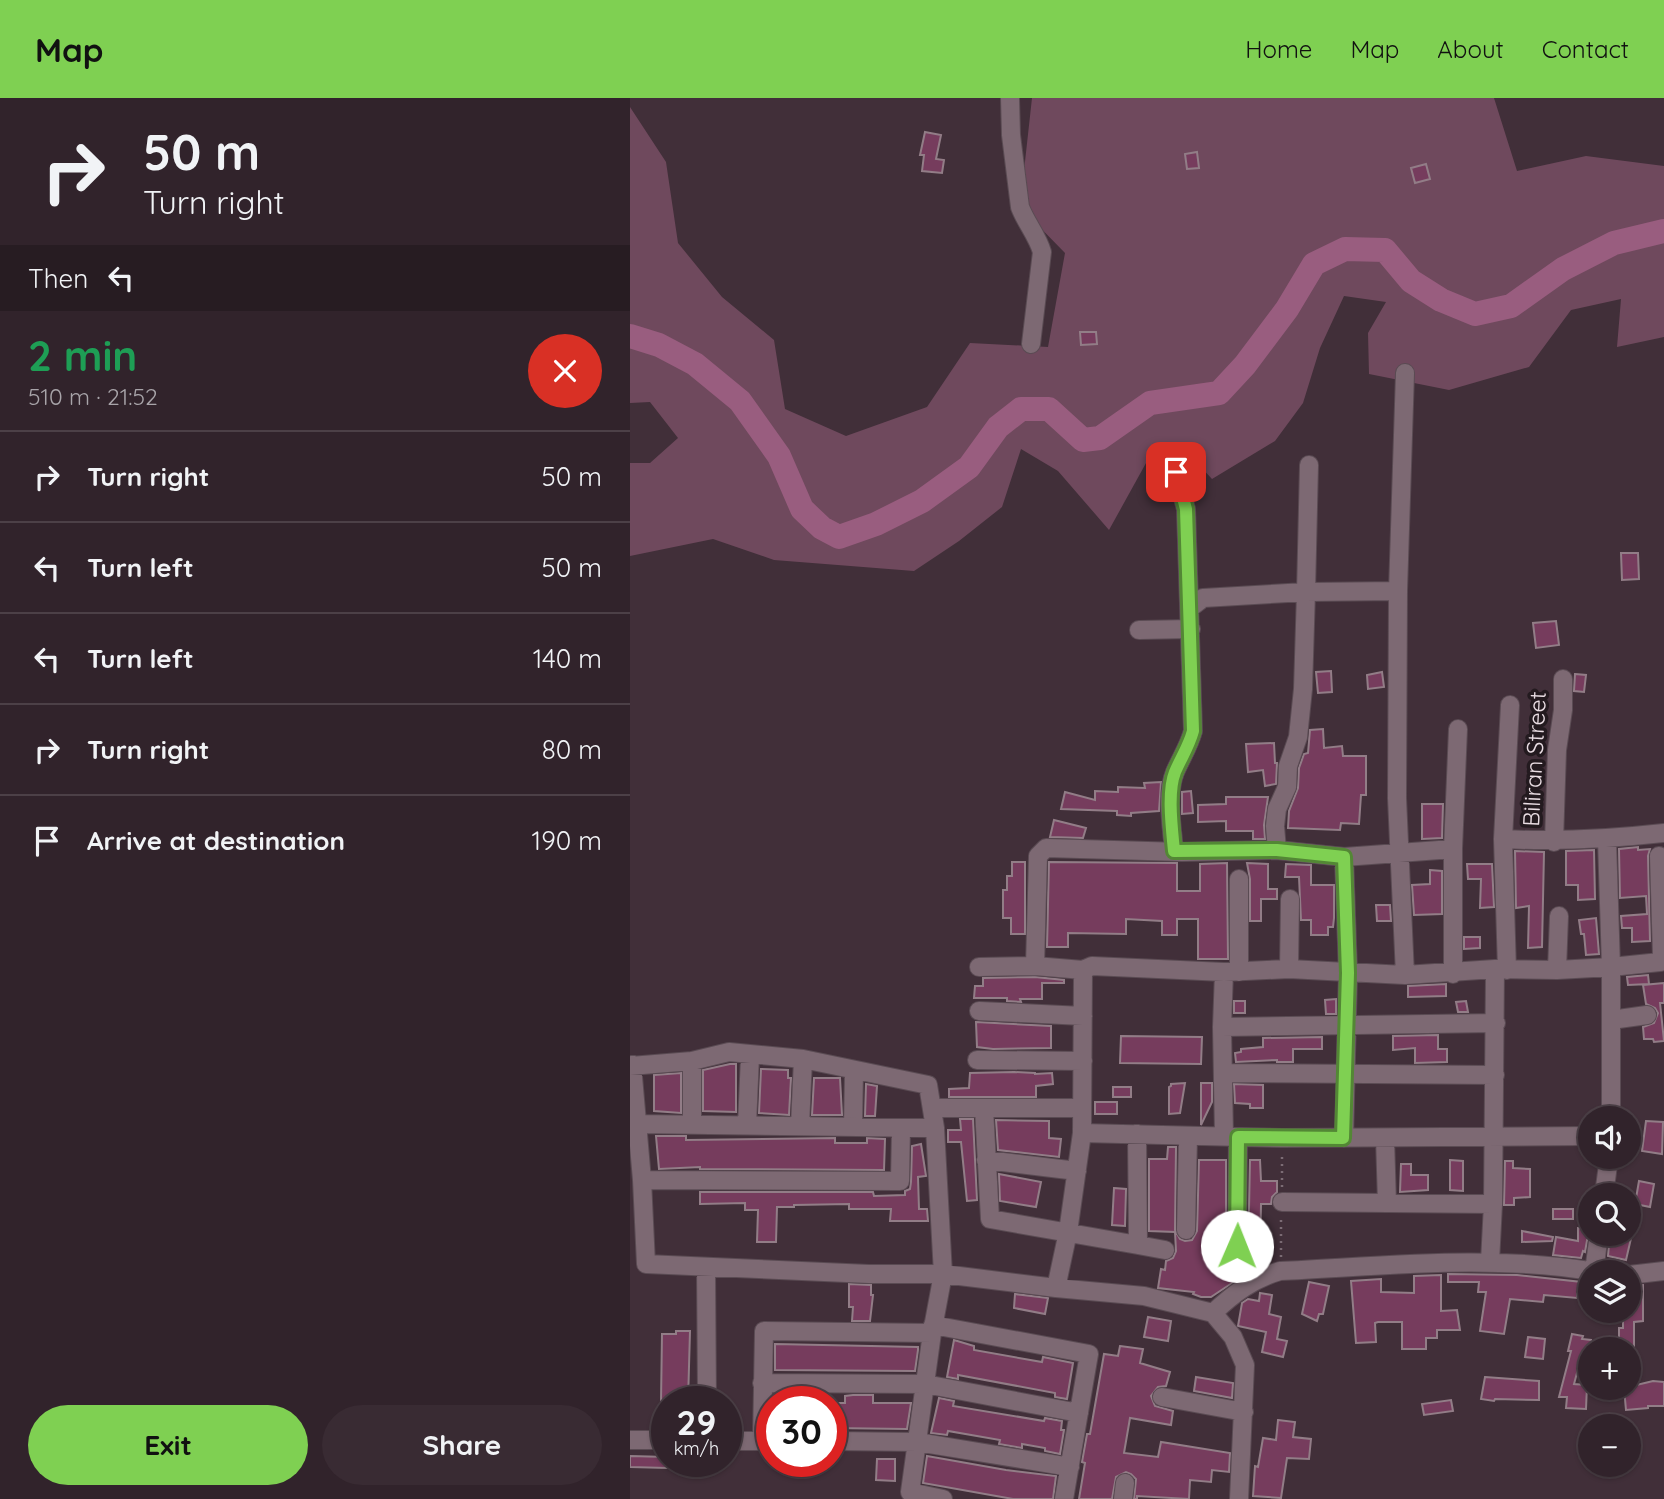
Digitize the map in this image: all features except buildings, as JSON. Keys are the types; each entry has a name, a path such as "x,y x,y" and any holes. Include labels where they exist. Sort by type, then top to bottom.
{"street":[{"path":"1010,98 1011,135 1020,207 1038,239 1042,252 1031,344"},
{"path":"1405,373 1396,735 1405,975"},
{"path":"1277,850 1277,809 1287,787 1288,766 1298,737 1300,713 1309,465"},
{"path":"1174,851 1172,786 1193,731 1186,509 1176,472"},
{"path":"1190,608 1203,598 1306,592 1398,591"},
{"path":"1139,630 1191,629"},
{"name":"Biliran Street","path":"1553,842 1563,679"},
{"path":"1490,1262 1496,1023 1501,970 1503,839 1510,705"},
{"path":"1453,974 1453,849 1458,729"},
{"path":"1503,839 1553,842 1664,833"},
{"path":"1607,839 1611,1106"},
{"path":"1035,966 1038,856 1041,850 1046,848 1277,850 1344,857 1453,849"},
{"path":"979,967 1035,966 1083,970 1092,965 1231,972 1289,969 1405,975 1557,970 1660,962 1659,856"},
{"path":"1343,1138 1348,973 1344,857"},
{"path":"1237,1246 1231,1137 1223,1073 1222,1027 1231,972 1240,879"},
{"path":"1289,969 1290,899"},
{"path":"1557,970 1559,916"},
{"path":"1056,1288 1068,1232 1082,1133 1083,970"},
{"path":"979,1011 1083,1016"},
{"path":"1611,1020 1647,1015"},
{"path":"1222,1027 1496,1023"},
{"path":"943,1499 910,1492 932,1329 943,1274 935,1128 928,1085 803,1059 729,1052 692,1061 631,1065 638,1125 646,1264 869,1274 943,1274 1144,1296 1213,1313 1233,1337 1245,1365 1239,1499"},
{"path":"747,1125 750,1056"},
{"path":"800,1126 803,1059"},
{"path":"976,1060 1083,1061"},
{"path":"692,1061 692,1125"},
{"path":"853,1071 853,1127"},
{"path":"1223,1073 1495,1075"},
{"path":"933,1108 1082,1108"},
{"path":"984,1108 990,1219 1165,1250"},
{"path":"638,1125 935,1128"},
{"path":"642,1180 900,1181 901,1128"},
{"path":"1082,1133 1282,1138 1578,1136"},
{"path":"1137,1134 1138,1245"},
{"path":"1186,1230 1188,1136"},
{"path":"1385,1138 1387,1203"},
{"path":"986,1160 1077,1171"},
{"path":"1282,1202 1493,1205"},
{"path":"1213,1313 1234,1293 1259,1277 1280,1271 1490,1262 1531,1263 1578,1270"},
{"path":"706,1267 707,1386"},
{"path":"1641,1274 1664,1272"},
{"path":"762,1386 764,1331 932,1329 1089,1354 1064,1499"},
{"path":"762,1383 925,1384 1079,1413"},
{"path":"1163,1397 1244,1412"},
{"path":"630,1440 651,1440"},
{"path":"847,1441 917,1442 1070,1467"}],"path":[{"path":"1280,1271 1282,1138"}],"shaded area":[{"path":"1032,98 1494,98 1517,171 1586,156 1664,166 1664,337 1617,347 1621,299 1571,310 1529,367 1449,390 1369,374 1368,333 1386,302 1344,296 1320,348 1303,403 1275,441 1212,479 1186,451 1156,445 1109,530 1058,471 1021,449 1002,507 959,541 914,571 774,560 713,539 630,556 630,463 650,463 678,438 650,402 630,403 630,107 666,162 678,243 722,297 774,340 785,409 846,436 927,407 970,343 1048,347 1065,253 1020,207"}],"waterway":[{"path":"630,336 659,345 695,364 740,401 779,456 802,509 822,528 839,537 876,524 922,501 969,467 998,427 1021,409 1049,409 1083,440 1100,438 1150,403 1219,393 1245,365 1287,309 1314,264 1345,249 1385,250 1411,281 1441,300 1475,314 1511,306 1563,269 1614,243 1664,231"}],"route":[{"path":"1176,472 1186,509 1193,731 1172,786 1174,851 1277,850 1344,857 1348,973 1343,1138 1238,1137 1237,1246"}]}
